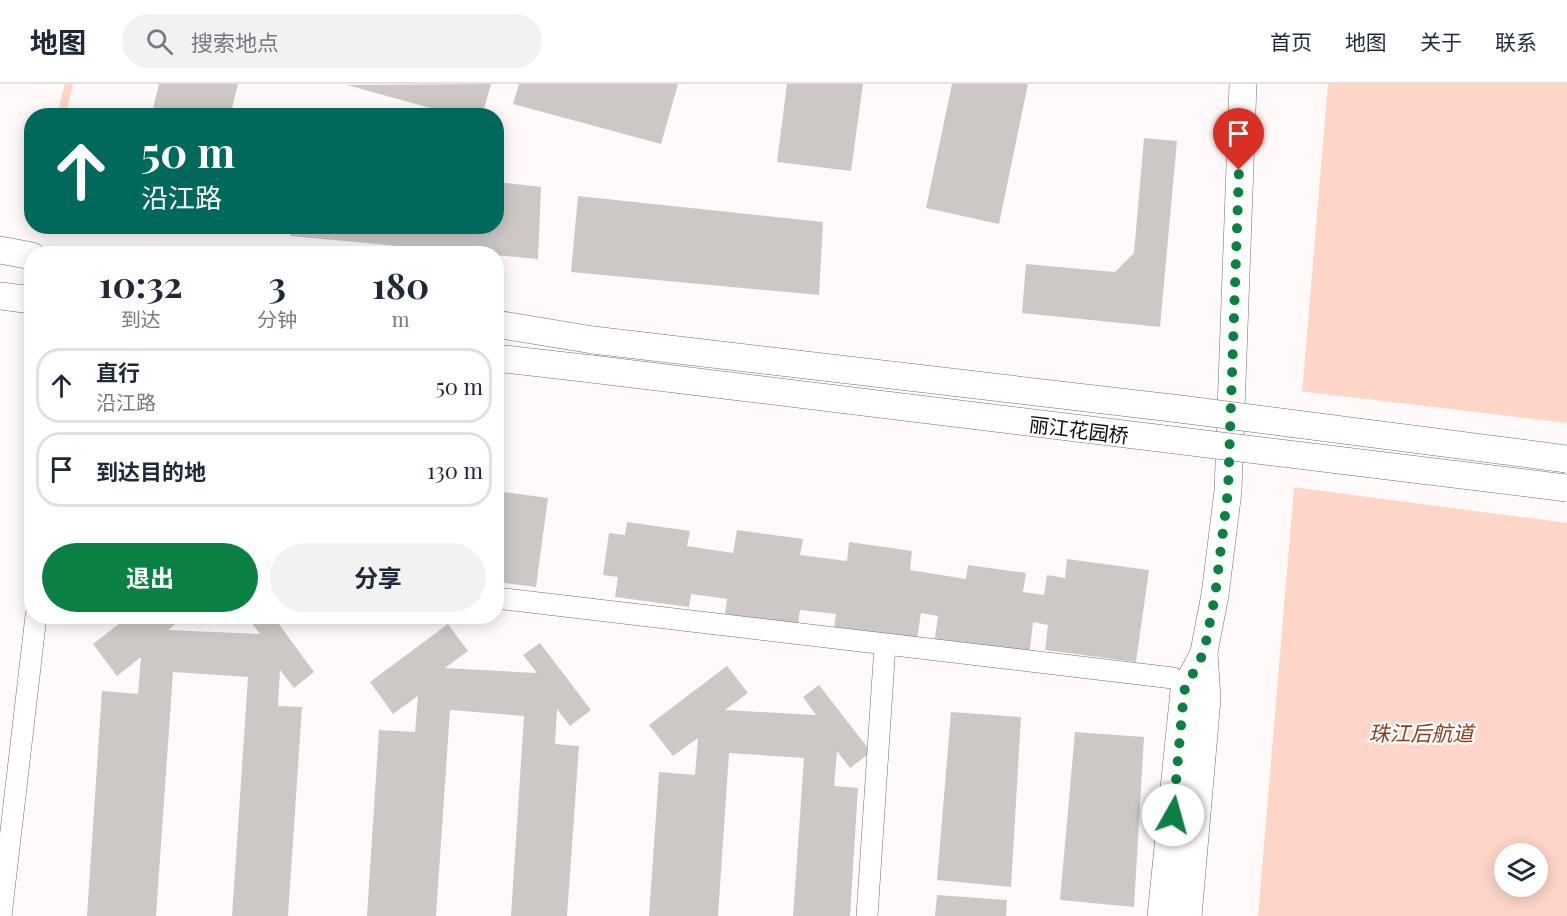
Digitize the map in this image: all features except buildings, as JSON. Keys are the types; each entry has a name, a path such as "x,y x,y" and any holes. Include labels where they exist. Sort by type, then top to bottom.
{"street":[{"path":"1188,916 1207,699 1204,652 1215,596 1228,491 1243,84"},
{"path":"0,250 24,254"},
{"path":"0,296 24,299"},
{"name":"丽江花园桥","path":"504,325 593,340 1180,409 1567,459"},
{"name":"丽江花园桥","path":"504,359 1567,489"},
{"path":"504,599 1173,678"},
{"path":"1,916 35,624"},
{"path":"867,916 885,645"},
{"path":"1161,916 1184,691 1204,652"}],"water":[{"name":"珠江后航道","path":"1328,84 1567,84 1567,916 1258,916"}],"pier":[{"path":"1299,391 1567,423 1567,523 1292,487"}],"waterway":[{"path":"63,108 69,84"}],"route":[{"path":"1173,815 1184,691 1204,652 1215,596 1228,491 1239,170"}]}
